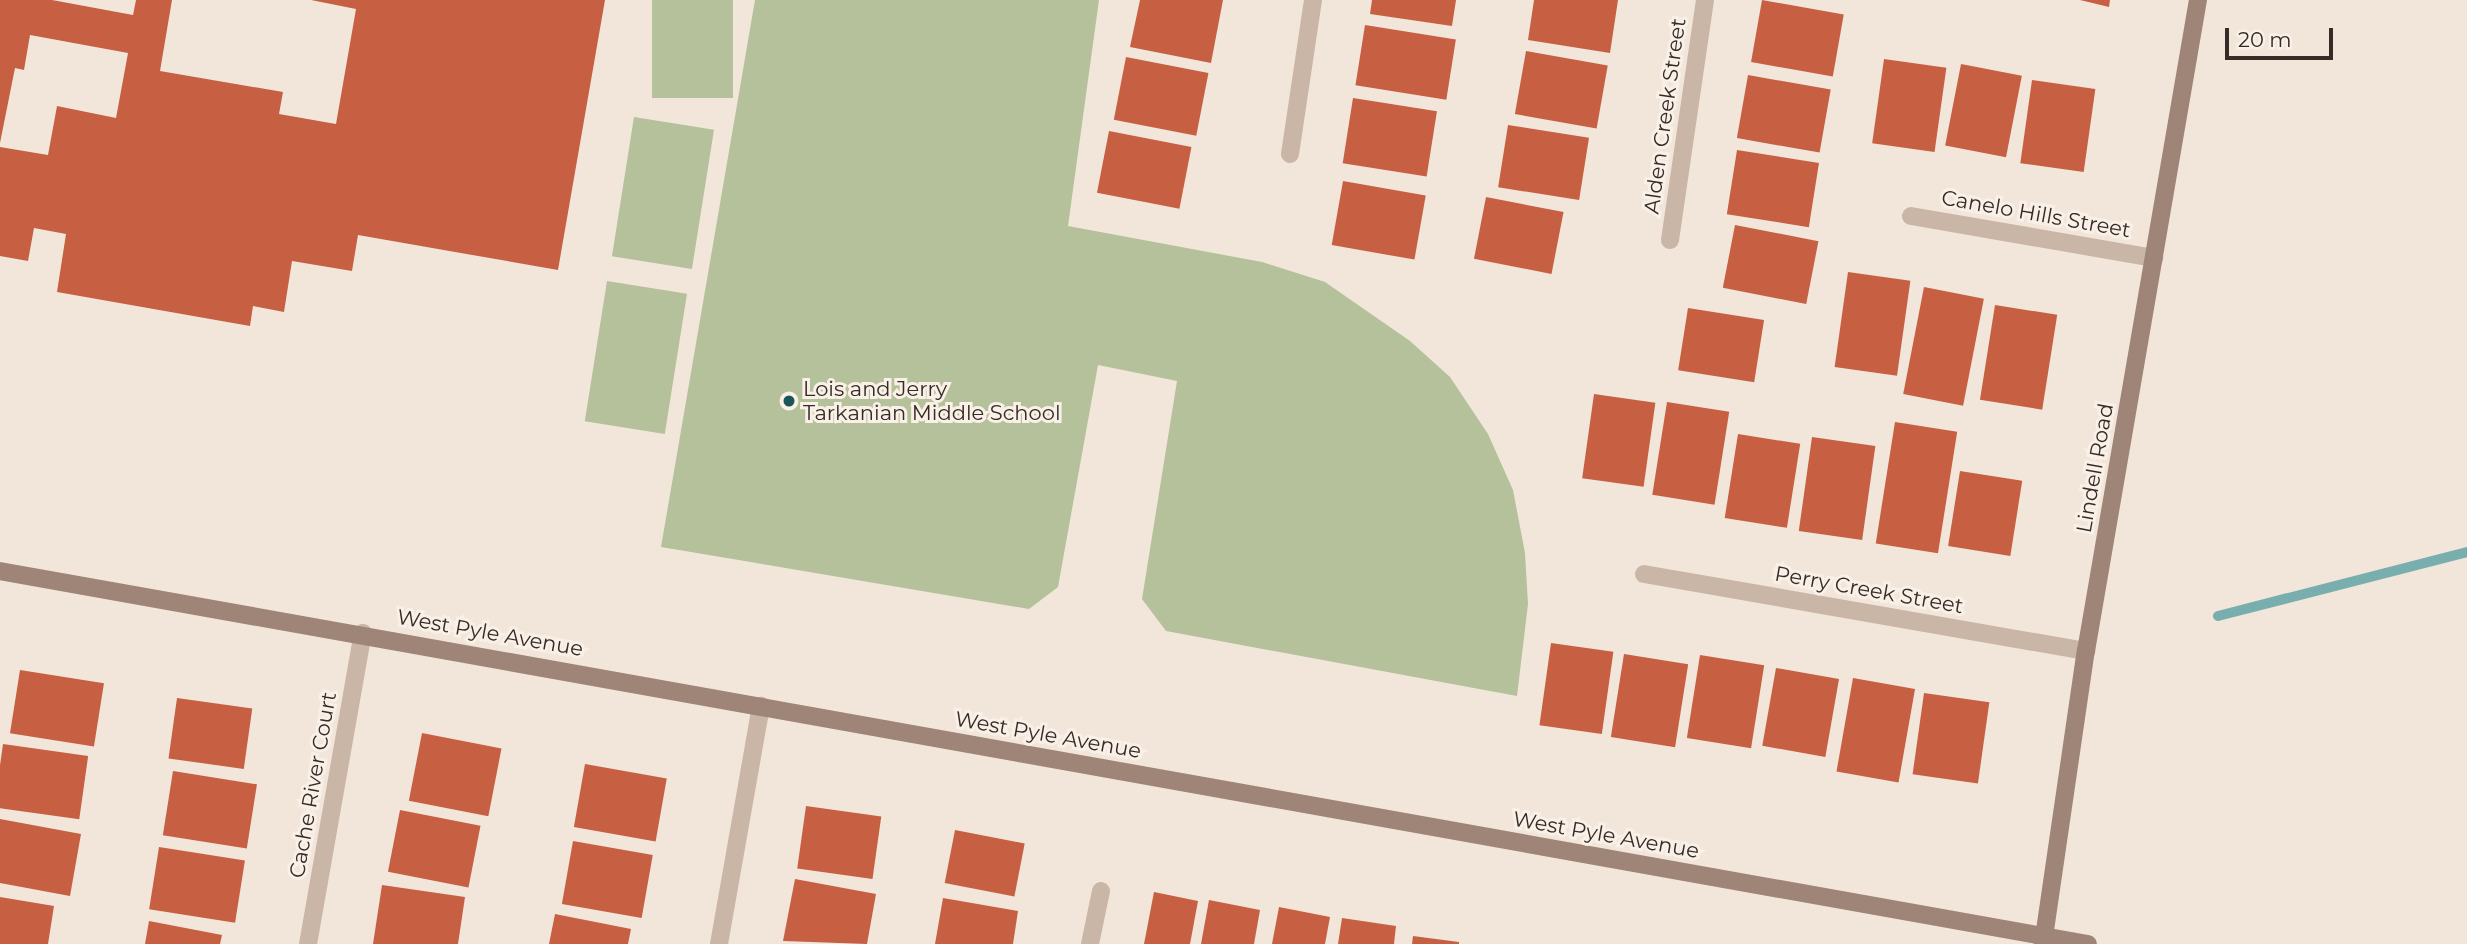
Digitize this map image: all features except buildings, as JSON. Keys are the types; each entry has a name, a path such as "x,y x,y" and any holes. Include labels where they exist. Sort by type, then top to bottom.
{"street":[{"path":"1290,154 1313,0"},
{"name":"Alden Creek Street","path":"1670,240 1705,0"},
{"name":"Lindell Road","path":"2044,941 2086,651 2198,0"},
{"name":"Canelo Hills Street","path":"1911,216 2154,258"},
{"name":"West Pyle Avenue","path":"0,571 363,633 2044,941 2088,944"},
{"name":"Perry Creek Street","path":"1644,574 2086,651"},
{"name":"Cache River Court","path":"308,944 363,633"},
{"path":"719,944 761,706"},
{"path":"1090,944 1101,891"}],"green space":[{"path":"652,0 733,0 733,98 652,98"},
{"path":"755,0 1099,0 1068,226 1262,262 1325,282 1410,341 1450,377 1488,434 1513,490 1525,553 1528,604 1517,696 1166,631 1142,599 1177,381 1098,365 1058,587 1029,609 661,547"},
{"path":"634,117 714,130 692,269 612,256"},
{"path":"607,281 687,294 665,434 585,421"}],"waterway":[{"path":"2218,616 2467,552"}],"place":[{"name":"Lois and Jerry Tarkanian Middle School","path":"789,401"}]}
